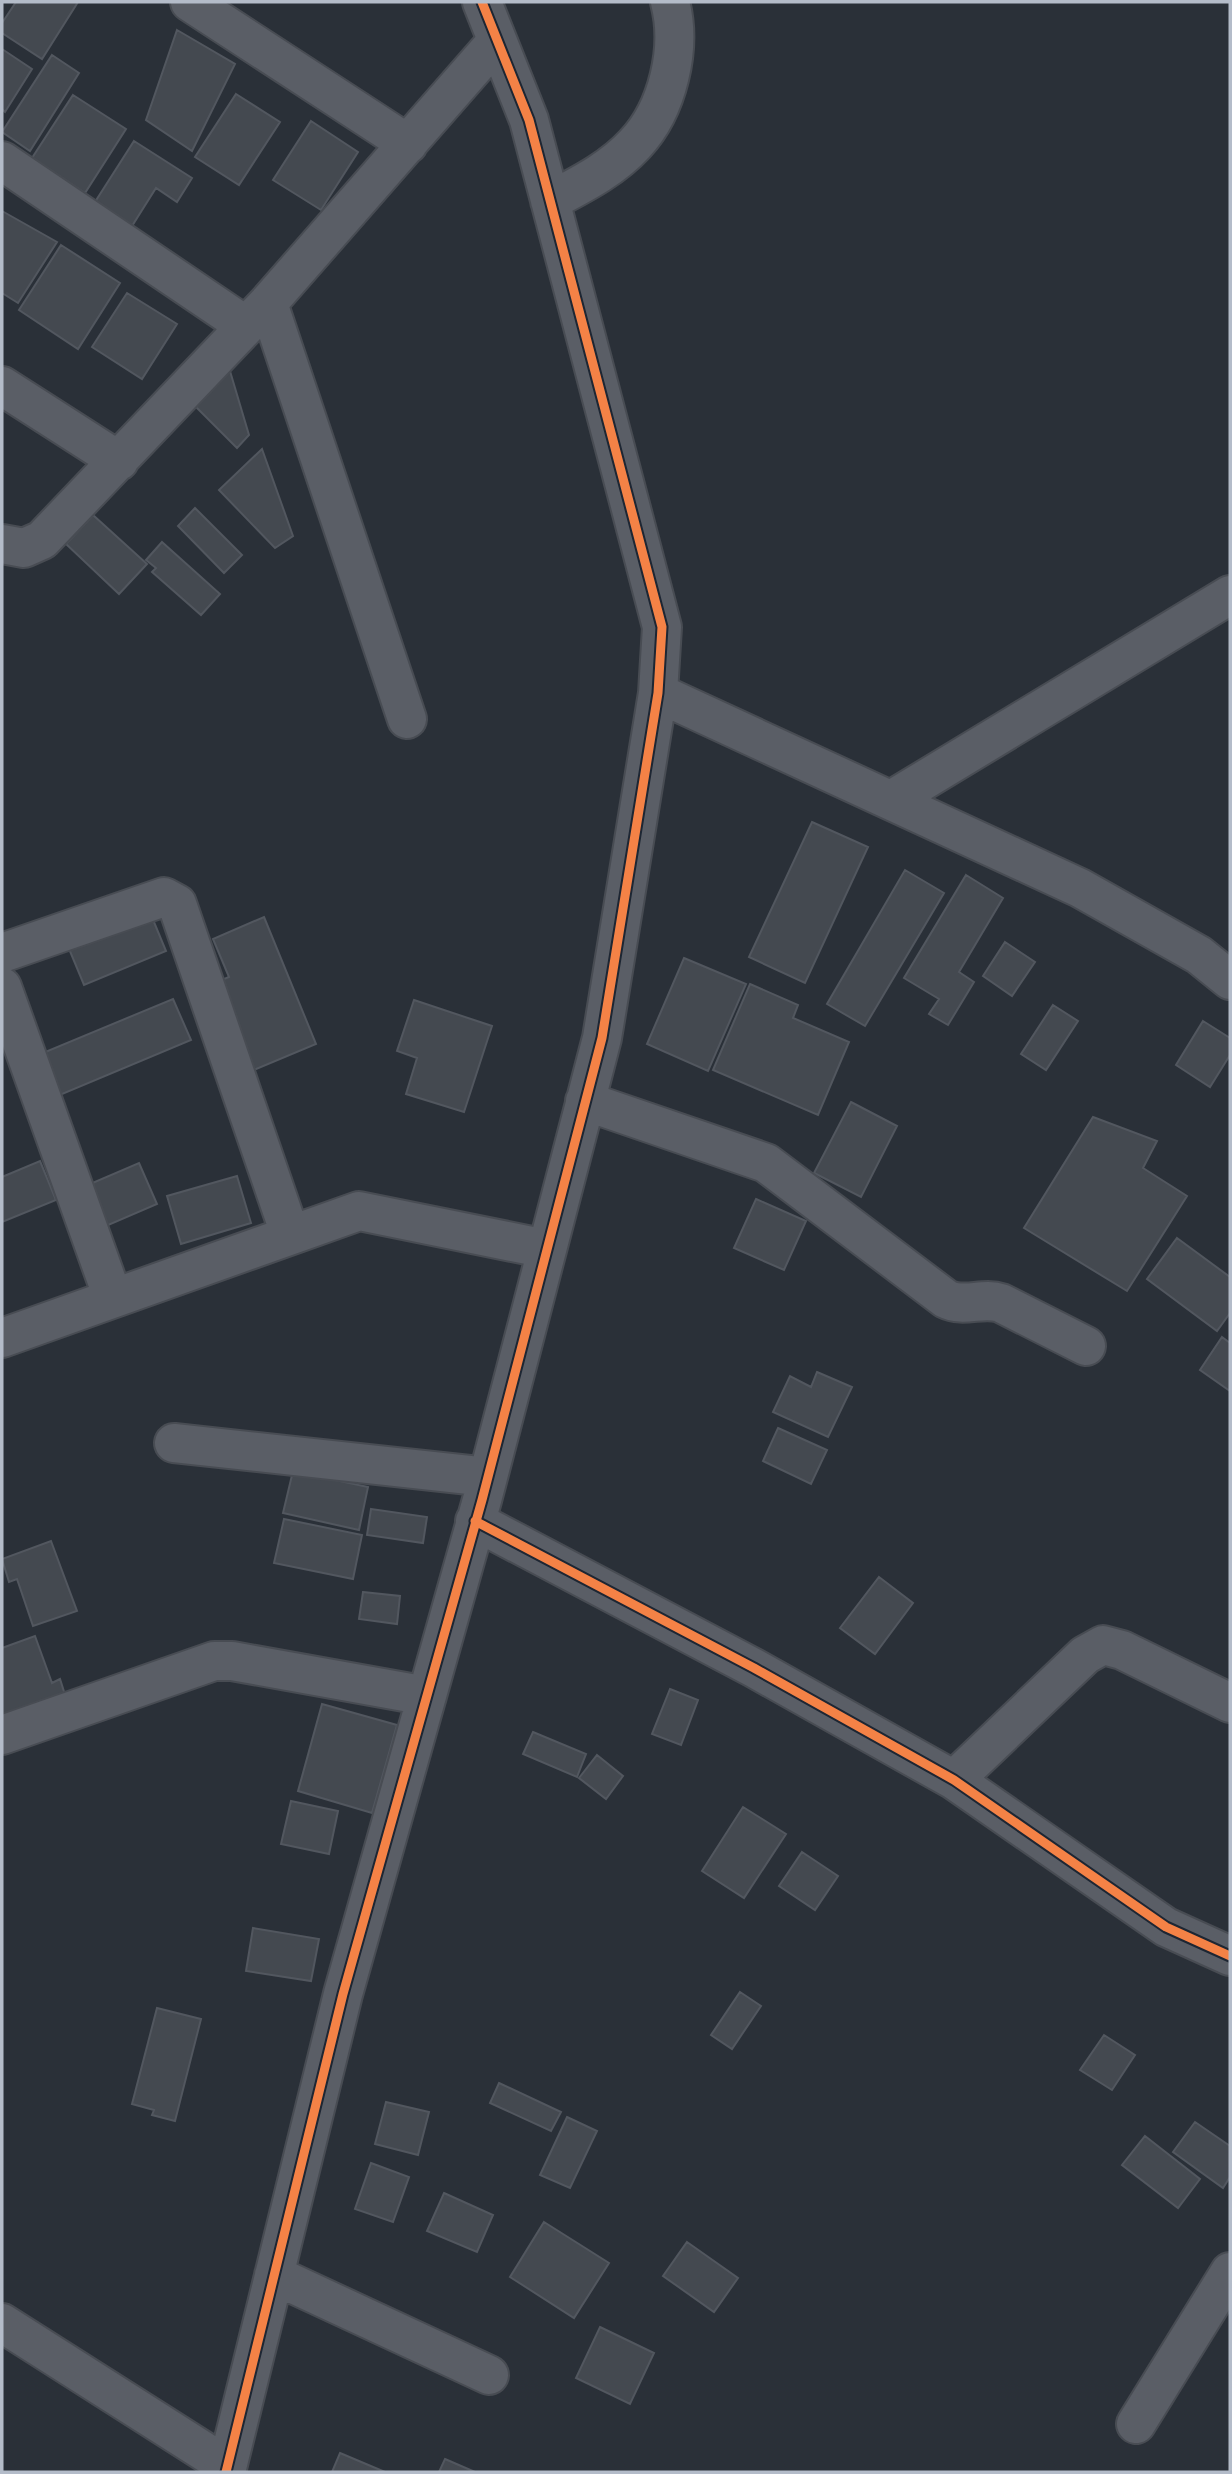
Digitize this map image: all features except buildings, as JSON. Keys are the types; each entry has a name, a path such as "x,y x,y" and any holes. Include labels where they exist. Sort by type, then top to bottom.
{"street":[{"path":"190,2 408,145"},
{"path":"2,2323 226,2469 342,1994 488,1477 602,1038 658,694 662,627 528,120 482,2"},
{"path":"550,201 611,165 636,143 653,117 667,84 674,50 674,18 670,2"},
{"path":"2,544 24,548 42,540 257,315 497,41"},
{"path":"2,161 257,315 407,719"},
{"path":"2,386 119,461"},
{"path":"892,799 1230,595"},
{"path":"658,694 892,799 1080,888 1199,956 1230,980"},
{"path":"2,953 164,897 172,899 177,904 290,1234"},
{"path":"2,987 113,1298"},
{"path":"585,1101 766,1163 946,1299 962,1304 990,1300 1001,1303 1086,1346"},
{"path":"2,1338 359,1211 547,1249"},
{"path":"174,1443 488,1477"},
{"path":"475,1521 754,1668 954,1780 1166,1927 1230,1956"},
{"path":"954,1780 1085,1654 1103,1645 1122,1650 1230,1703"},
{"path":"2,1735 214,1661 232,1661 427,1696"},
{"path":"1136,2424 1230,2272"},
{"path":"274,2274 489,2375"}],"cycle path":[{"path":"226,2472 343,1994 482,1500 602,1038 658,693 662,627 529,120 482,2"},
{"path":"475,1521 754,1668 954,1780 1166,1927 1230,1956"}]}
